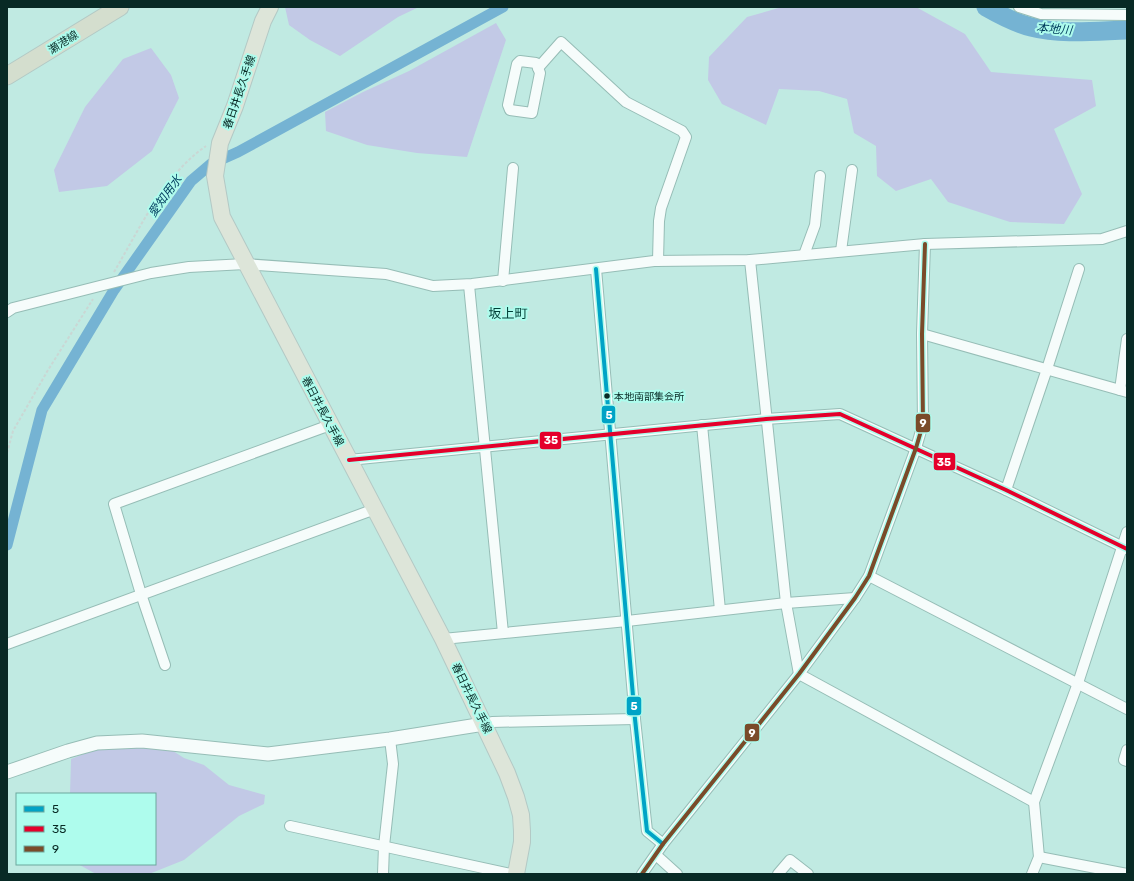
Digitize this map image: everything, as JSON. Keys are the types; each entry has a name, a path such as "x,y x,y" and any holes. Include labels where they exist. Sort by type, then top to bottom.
{"highway":[{"name":"瀬港線","path":"7,76 120,7"}],"main road":[{"name":"春日井長久手線","path":"270,7 263,21 235,106 220,144 215,176 222,216 245,264 443,639 507,773 521,815 522,842 516,874"}],"street":[{"path":"1019,7 1041,14 1088,11 1127,15"},
{"path":"538,68 561,42 626,102 682,131 686,137 661,208 659,221 658,261"},
{"path":"520,61 536,63 538,68 540,73 532,113 510,110 508,105 517,64 520,61"},
{"path":"503,281 513,168"},
{"path":"841,251 852,170"},
{"path":"804,255 815,225 820,176"},
{"path":"7,312 13,308 151,273 189,267 245,264 386,274 433,286 503,281 658,261 750,260 925,244 1102,239 1127,231"},
{"path":"642,874 663,844 799,674 855,598 869,576 916,448 923,424 922,334 925,244"},
{"path":"750,260 786,603 799,674"},
{"path":"596,269 635,719 647,830 663,844"},
{"path":"1006,490 1079,269"},
{"path":"469,284 503,633"},
{"path":"922,334 1124,391 1127,339"},
{"path":"349,460 766,419 840,414 1006,490 1125,548"},
{"path":"165,665 141,594 114,504 330,425"},
{"path":"702,425 720,610"},
{"path":"7,644 375,509"},
{"path":"1032,874 1039,857 1034,802 1078,683 1125,548 1127,532"},
{"path":"869,576 1127,709"},
{"path":"443,639 627,621 786,603 855,598"},
{"path":"799,674 1034,802"},
{"path":"7,772 68,751 97,743 142,741 268,754 390,739 492,722 635,719"},
{"path":"383,874 384,846 393,764 390,739"},
{"path":"1127,750 1124,760 1127,761"},
{"path":"290,826 511,874"},
{"path":"656,855 677,874"},
{"path":"1039,857 1104,871 1127,874"},
{"path":"778,874 790,860 808,874"}],"shaded area":[{"path":"285,7 419,7 398,17 340,56 310,40 289,25"},
{"path":"782,7 916,7 965,34 991,72 1092,80 1096,106 1054,129 1082,194 1064,224 1010,222 948,202 931,179 896,191 877,176 876,146 854,133 847,99 819,91 779,89 766,125 722,104 708,80 709,57 747,17"},
{"path":"496,23 506,40 467,157 417,153 367,145 326,131 325,112 363,92 409,71"},
{"path":"151,48 171,75 179,98 152,151 107,186 59,192 54,170 85,107 123,59"},
{"path":"135,747 170,749 184,758 204,765 229,785 265,795 264,804 239,816 184,860 149,874 96,874 80,865 156,865 156,793 70,793 71,759 97,749"}],"waterway":[{"name":"愛知用水","path":"7,545 42,410 114,290 191,181 211,164 238,152 503,7"},
{"name":"本地川","path":"986,7 1019,23 1031,27 1055,31 1079,32 1127,30"}],"transit line":[{"name":"9","path":"642,874 663,844 799,674 855,598 869,576 916,448 923,424 922,334 925,244"},
{"name":"5","path":"596,269 635,719 647,831 663,844"},
{"name":"35","path":"349,460 766,419 840,414 1006,490 1127,549"}],"place":[{"name":"本地南部集会所","path":"607,396"}],"district":[{"name":"坂上町","path":"508,313"}]}
